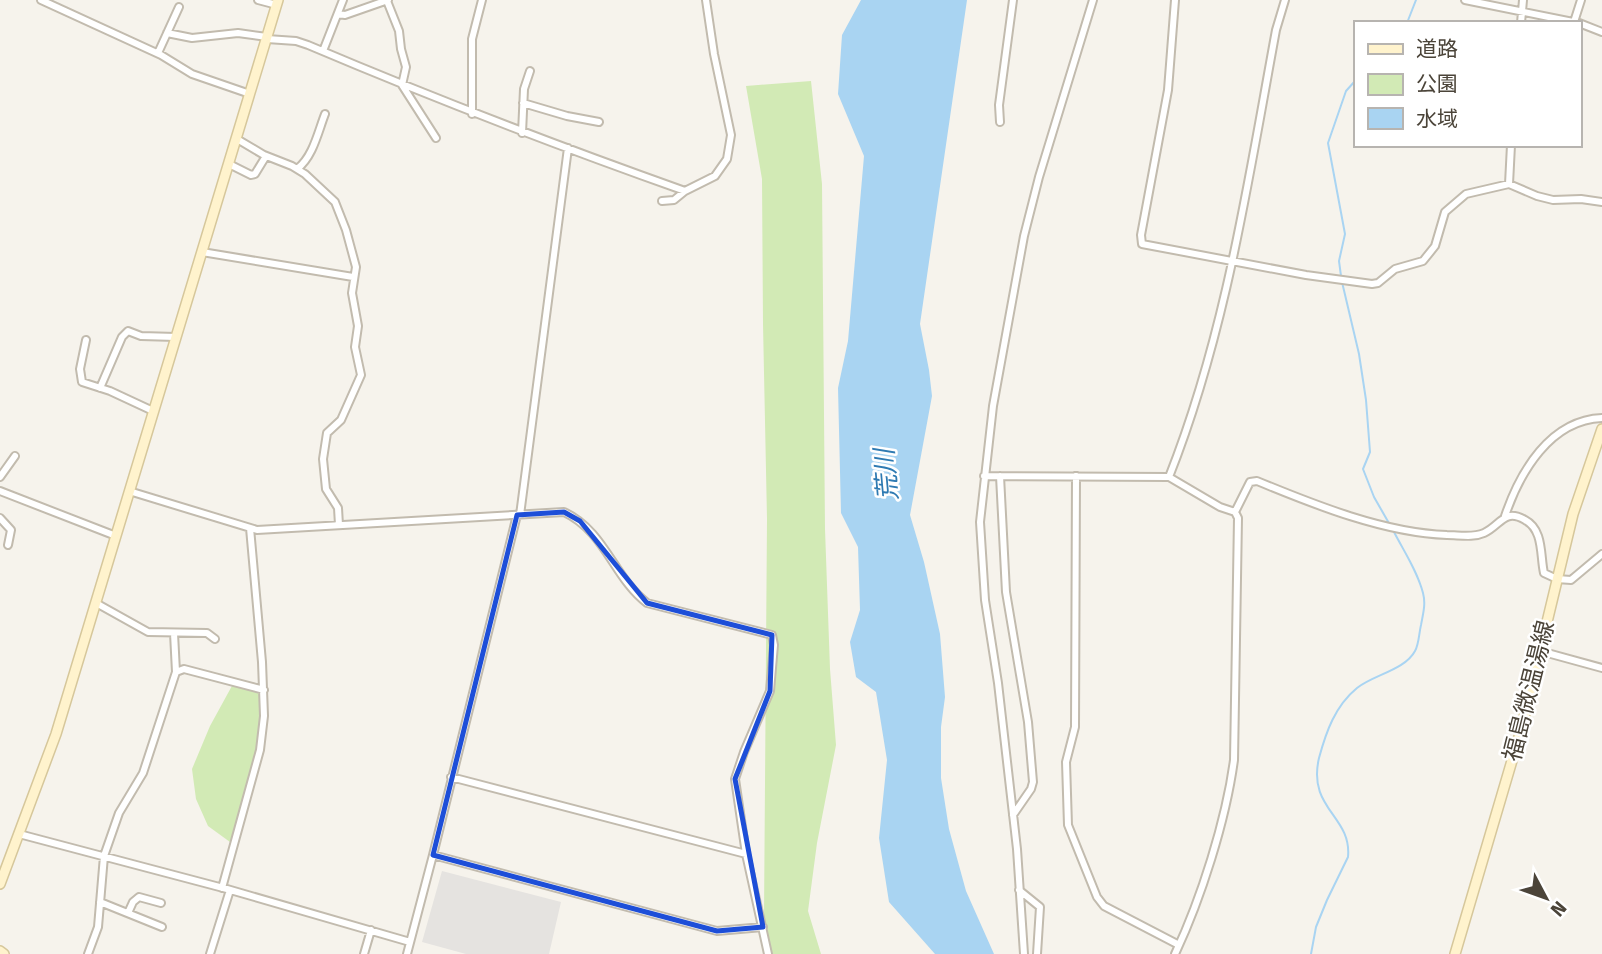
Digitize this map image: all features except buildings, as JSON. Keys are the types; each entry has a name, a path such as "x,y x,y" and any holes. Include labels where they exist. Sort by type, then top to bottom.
{"street":[{"path":"41,0 158,53 192,74 250,94"},
{"path":"0,884 56,734 278,2 258,0"},
{"path":"323,51 344,0"},
{"path":"472,114 472,39 482,0"},
{"path":"662,201 674,200 685,191 715,176 727,159 731,135 706,0"},
{"path":"1000,122 999,105 1013,0"},
{"path":"1024,954 1013,815 983,576 980,522 999,366 1024,236 1039,177 1093,0"},
{"path":"1175,0 1168,90 1140,242 1142,244 1234,262 1376,284 1395,269 1423,261 1435,246 1445,212 1466,194 1509,184 1553,200 1581,199 1602,202"},
{"path":"1169,477 1206,372 1234,262 1273,43 1285,0"},
{"path":"1465,0 1567,21"},
{"path":"1521,21 1523,0"},
{"path":"1577,21 1581,0"},
{"path":"338,14 345,15 387,1 400,32 406,67 402,85 436,138"},
{"path":"158,53 179,7"},
{"path":"1581,24 1602,32"},
{"path":"167,33 192,38 238,33 296,41 472,114 685,191"},
{"path":"522,133 524,89 530,71"},
{"path":"523,103 599,122"},
{"path":"297,169 309,154 325,114"},
{"path":"237,139 306,174 335,202 356,267 352,293 358,326 355,347 361,374 341,420 327,433 323,459 326,489 338,508 339,525"},
{"path":"1509,184 1511,147"},
{"path":"407,954 518,515 568,148"},
{"path":"229,164 251,176 266,156"},
{"path":"202,252 353,277"},
{"path":"100,388 122,337 128,331 141,336 176,337"},
{"path":"86,340 80,378 82,382 153,411"},
{"path":"1235,512 1253,480 1400,530 1474,536 1492,528 1505,516 1522,476 1560,430 1571,424 1602,418"},
{"name":"福島微温湯線","path":"1455,954 1521,730 1573,514 1602,429"},
{"path":"0,477 15,456"},
{"path":"984,476 1169,477 1220,507 1235,512 1238,518 1234,760 1219,826 1193,911 1175,954"},
{"path":"1000,476 1006,592 1028,722 1033,782 1013,815"},
{"path":"1076,476 1075,727 1066,762 1068,825 1100,903 1180,945"},
{"path":"0,491 116,536"},
{"path":"129,491 257,530 564,512 580,520 604,547 636,594 647,603 772,635 774,645 770,691 735,779 746,854 768,954"},
{"path":"1505,516 1518,517 1529,522 1540,539 1544,573 1557,579 1572,580 1602,554"},
{"path":"0,518 10,530 8,545"},
{"path":"222,888 260,750 264,690 250,528"},
{"path":"96,603 138,628 160,634 207,633 215,639"},
{"path":"88,954 98,927 104,856 119,813 143,773 176,672 174,632"},
{"path":"1540,651 1602,668"},
{"path":"176,672 184,669 264,690"},
{"path":"451,777 746,854"},
{"path":"19,834 230,890 410,942"},
{"path":"433,855 718,931 762,928"},
{"path":"210,954 230,890"},
{"path":"1019,890 1040,907 1037,954"},
{"path":"128,913 133,902 139,897 161,903"},
{"path":"100,902 162,928"},
{"path":"364,954 371,930"}],"highlighted area":[{"path":"564,512 580,521 647,603 772,635 770,691 735,779 763,927 717,931 433,855 517,515"}],"green space":[{"path":"811,81 822,184 825,529 830,669 836,745 817,843 808,911 821,954 769,954 764,915 767,519 762,179 746,86"},
{"path":"233,684 262,692 262,718 258,752 230,842 208,826 196,799 192,769 210,726"}],"shaded area":[{"path":"442,871 561,902 549,954 466,954 422,942"}],"water":[{"name":"荒川","path":"861,0 967,0 920,324 932,396 910,515 940,634 945,697 941,727 941,778 949,829 966,891 994,954 935,954 889,902 879,838 887,760 876,692 856,677 850,642 860,610 858,547 841,513 838,388 848,341 864,156 838,94 842,35"}],"waterway":[{"path":"1408,21 1416,0"},
{"path":"1341,276 1339,261 1345,234 1328,143 1346,91 1354,82"},
{"path":"1342,282 1359,354 1366,400 1370,452 1363,469 1374,497 1390,525"},
{"path":"1311,954 1316,927 1348,857 1343,831 1319,789 1319,758 1325,739 1332,720 1349,695 1364,683 1404,663 1415,651 1418,642 1424,609 1423,593 1414,568 1393,530"}]}
